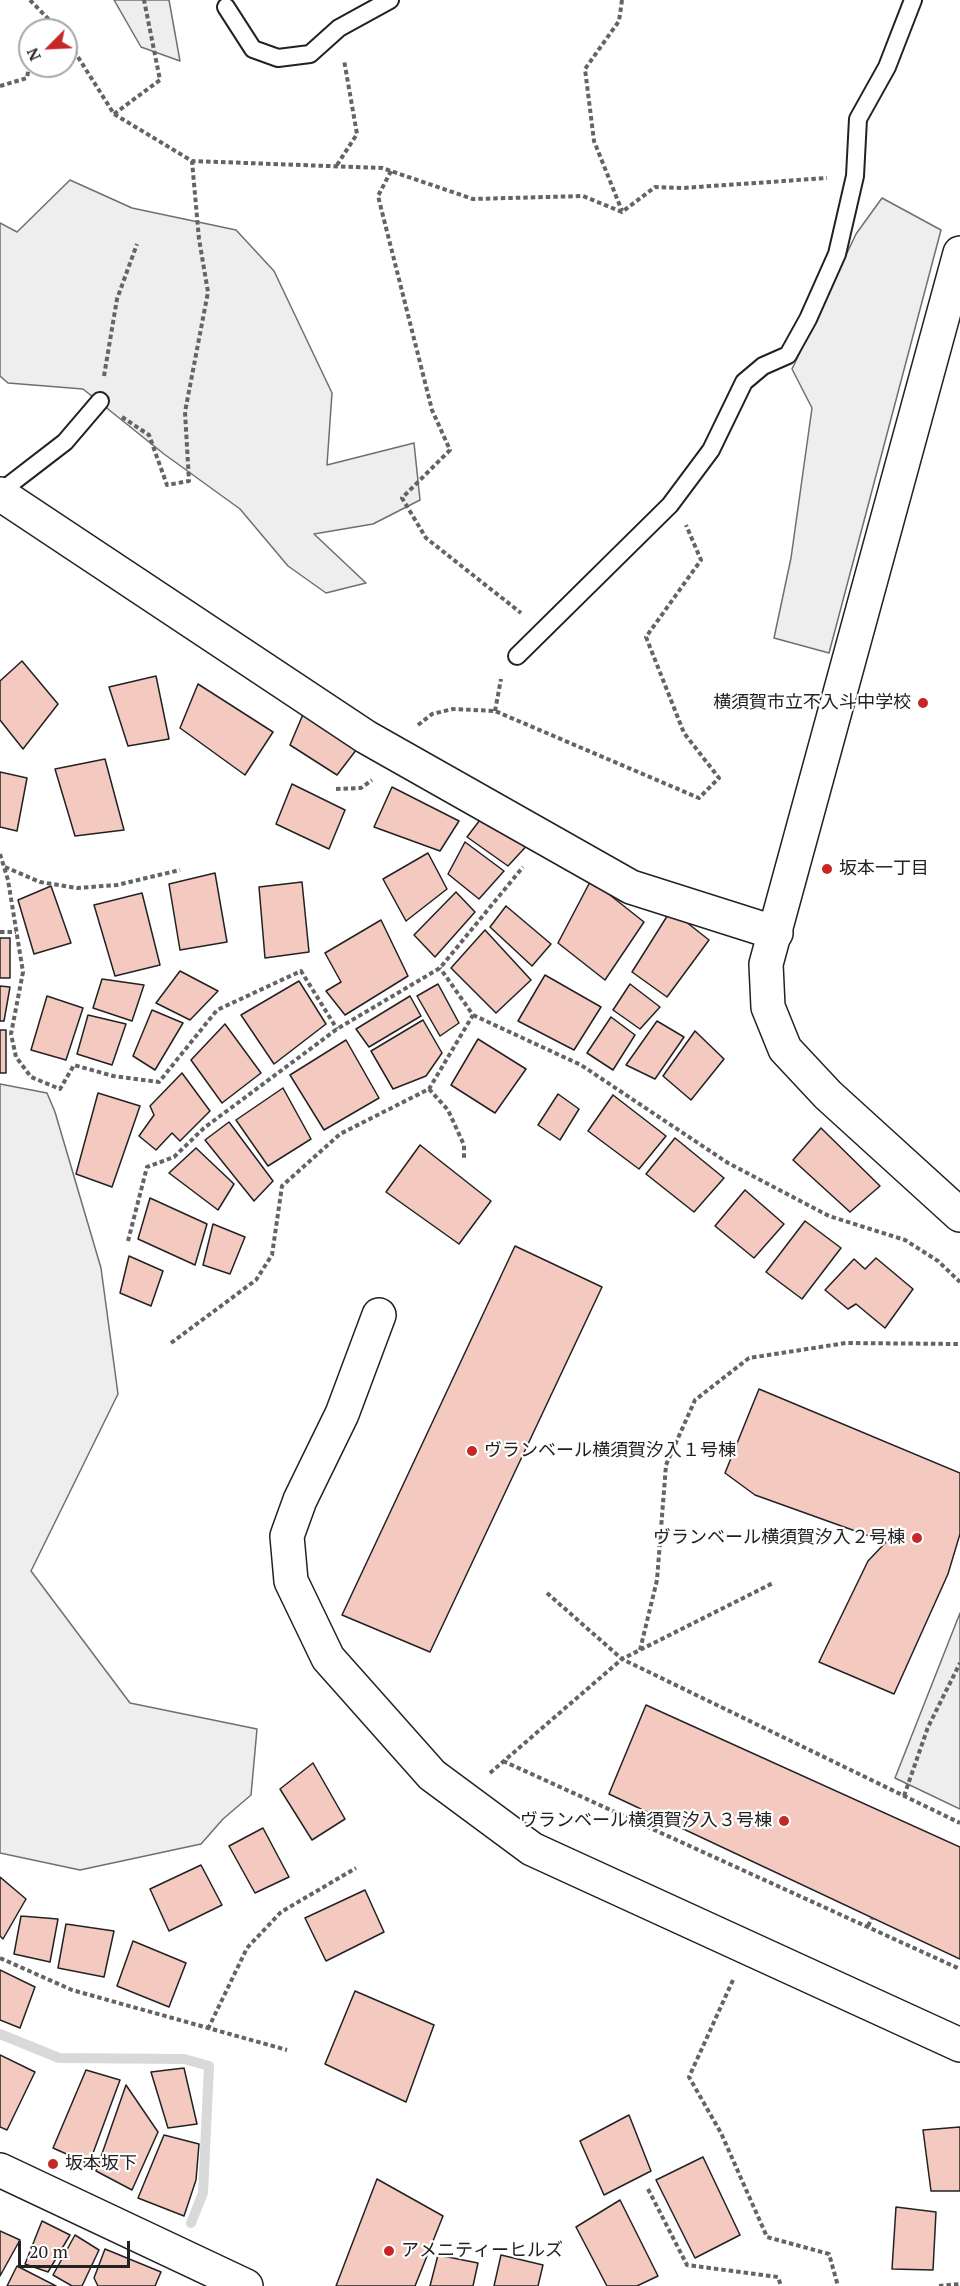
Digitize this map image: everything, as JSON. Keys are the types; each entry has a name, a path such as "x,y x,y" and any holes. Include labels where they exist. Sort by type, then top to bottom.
{"street":[{"path":"960,253 952,315 766,964 768,1007 785,1048 828,1095 960,1215"},
{"path":"4,502 389,750 547,837 631,887 776,933"},
{"path":"379,1315 342,1414 300,1500 287,1536 291,1581 328,1658 432,1775 532,1849 960,2045"},
{"path":"0,2170 246,2286"}],"lane":[{"path":"225,7 253,49 278,58 310,54 339,28 390,0"},
{"path":"517,656 670,505 711,450 744,382 763,366 788,355 808,319 837,254 855,176 858,119 888,67 912,0"},
{"path":"4,502 64,442 100,401"}],"path":[{"path":"30,0 47,18"},
{"path":"114,114 160,80 144,0"},
{"path":"622,0 619,21 585,69 594,141 622,212"},
{"path":"337,166 357,134 343,61 366,30 370,13"},
{"path":"78,57 114,114 192,161 382,168 473,199 583,196 622,212"},
{"path":"0,86 27,78"},
{"path":"137,244 117,299 100,401 149,435 167,485 189,482 185,412 208,292 199,239 192,161"},
{"path":"391,171 378,196 432,410 450,450 402,498 426,538 543,630"},
{"path":"622,212 655,187 683,188 855,176"},
{"path":"389,750 432,714 453,709 495,711 699,798 719,778 684,733 646,637 701,560 685,523"},
{"path":"336,789 361,788"},
{"path":"128,1241 147,1167 174,1157 204,1128 338,1029 440,968 547,837"},
{"path":"0,854 22,972 12,1034 16,1058 31,1077 60,1089 74,1065 113,1076 159,1082 217,1010 301,971 338,1029"},
{"path":"4,866 40,882 77,888 117,885 180,870"},
{"path":"0,932 16,932"},
{"path":"440,968 474,1015 581,1065 728,1163 829,1216 905,1240 938,1261 960,1282"},
{"path":"171,1343 256,1280 272,1255 282,1186 340,1134 429,1089 474,1015"},
{"path":"429,1089 448,1110 464,1145 464,1158"},
{"path":"640,1650 657,1580 666,1465 695,1400 749,1358 846,1342 960,1344"},
{"path":"462,1798 622,1659 773,1583"},
{"path":"547,1593 622,1659 960,1823"},
{"path":"904,1796 928,1727 960,1663"},
{"path":"503,1761 960,1969"},
{"path":"208,2029 247,1948 281,1912 356,1868"},
{"path":"868,1926 873,1918"},
{"path":"749,1947 689,2077 721,2133 767,2237 829,2254 838,2286"},
{"path":"0,1958 72,1990 287,2050"},
{"path":"648,2189 687,2265 778,2277 781,2286"},
{"path":"939,2286 960,2284"}],"shaded area":[{"path":"114,0 169,0 180,61 141,47"},
{"path":"70,180 132,208 236,230 274,271 332,393 327,465 414,443 420,500 373,524 314,534 366,583 326,593 288,566 240,509 164,454 83,389 8,383 0,376 0,223 17,232"},
{"path":"882,198 941,230 829,653 774,638 791,558 812,408 792,369 856,234"},
{"path":"0,1084 47,1093 55,1112 101,1268 118,1394 31,1571 130,1703 257,1729 251,1795 223,1819 201,1844 80,1870 0,1853"},
{"path":"960,1613 960,1809 895,1778"}],"building":[{"path":"22,661 58,704 23,749 0,720 0,681"},
{"path":"156,676 169,739 128,746 109,687"},
{"path":"198,684 273,732 245,775 180,728"},
{"path":"304,712 360,745 337,775 290,745"},
{"path":"105,759 124,830 75,836 55,769"},
{"path":"0,772 27,778 17,831 0,827"},
{"path":"292,784 345,810 329,849 276,824"},
{"path":"392,787 459,821 440,851 374,827"},
{"path":"486,812 532,840 508,866 467,837"},
{"path":"465,842 504,871 479,899 448,874"},
{"path":"428,853 447,889 406,921 383,879"},
{"path":"215,873 227,942 180,950 169,884"},
{"path":"591,880 644,922 605,980 558,943"},
{"path":"302,882 309,952 265,958 259,887"},
{"path":"51,886 71,943 34,954 18,900"},
{"path":"456,892 475,912 435,957 414,935"},
{"path":"142,893 160,965 115,976 94,905"},
{"path":"506,906 551,944 532,966 490,927"},
{"path":"671,910 709,940 667,997 632,972"},
{"path":"381,920 408,976 345,1015 326,991 341,982 325,953"},
{"path":"485,930 531,980 496,1013 451,968"},
{"path":"0,938 10,938 10,978 0,978"},
{"path":"180,971 218,991 190,1020 156,1003"},
{"path":"545,975 601,1007 574,1050 518,1021"},
{"path":"102,979 144,985 132,1021 93,1008"},
{"path":"299,981 326,1024 274,1064 241,1015"},
{"path":"438,984 459,1023 440,1036 417,996"},
{"path":"630,984 660,1007 640,1029 613,1010"},
{"path":"0,986 10,987 4,1021 0,1021"},
{"path":"47,996 83,1008 66,1060 31,1050"},
{"path":"410,996 421,1016 369,1047 356,1029"},
{"path":"152,1010 183,1023 155,1070 133,1056"},
{"path":"88,1015 126,1024 112,1065 77,1054"},
{"path":"611,1017 635,1035 613,1070 587,1053"},
{"path":"423,1020 442,1053 426,1076 393,1089 371,1051"},
{"path":"657,1021 684,1037 655,1079 626,1065"},
{"path":"225,1024 261,1073 222,1103 191,1060"},
{"path":"0,1030 6,1030 6,1073 0,1073"},
{"path":"695,1031 724,1059 691,1100 663,1076"},
{"path":"478,1039 526,1069 495,1113 451,1085"},
{"path":"346,1040 379,1098 324,1130 290,1075"},
{"path":"182,1073 210,1111 180,1141 172,1133 156,1150 139,1136 154,1115 150,1106"},
{"path":"283,1088 311,1139 268,1166 236,1120"},
{"path":"98,1093 140,1106 112,1187 76,1174"},
{"path":"558,1094 579,1109 560,1140 538,1125"},
{"path":"613,1095 666,1136 639,1169 588,1131"},
{"path":"229,1122 273,1181 254,1201 205,1140"},
{"path":"821,1128 880,1186 850,1212 793,1160"},
{"path":"675,1138 724,1178 694,1212 646,1174"},
{"path":"420,1145 491,1201 459,1244 386,1192"},
{"path":"196,1148 234,1184 218,1210 169,1173"},
{"path":"745,1190 784,1224 754,1258 715,1226"},
{"path":"150,1198 207,1224 195,1265 138,1239"},
{"path":"805,1221 841,1248 802,1299 766,1272"},
{"path":"213,1224 245,1237 230,1274 203,1265"},
{"name":"ヴランベール横須賀汐入１号棟","path":"515,1246 602,1287 430,1652 342,1615"},
{"path":"129,1256 163,1271 151,1306 120,1293"},
{"path":"876,1258 913,1289 885,1328 856,1304 848,1309 825,1290 854,1259 865,1269"},
{"name":"ヴランベール横須賀汐入２号棟","path":"759,1389 960,1473 960,1534 948,1574 894,1694 819,1662 868,1561 886,1542 755,1495 725,1473"},
{"name":"ヴランベール横須賀汐入３号棟","path":"646,1705 960,1847 960,1959 609,1794"},
{"path":"313,1763 345,1819 312,1840 280,1789"},
{"path":"263,1828 289,1877 255,1893 229,1846"},
{"path":"201,1865 222,1905 169,1931 150,1889"},
{"path":"0,1877 26,1899 3,1939 0,1936"},
{"path":"365,1890 384,1932 326,1961 305,1918"},
{"path":"21,1916 58,1919 50,1962 14,1954"},
{"path":"66,1924 114,1931 104,1977 58,1968"},
{"path":"133,1941 186,1963 169,2007 117,1986"},
{"path":"0,1970 35,1987 20,2028 0,2020"},
{"path":"355,1991 434,2025 406,2102 325,2064"},
{"path":"0,2055 35,2072 7,2130 0,2127"},
{"path":"184,2068 197,2124 168,2128 151,2072"},
{"path":"86,2070 120,2080 89,2164 53,2148"},
{"path":"126,2085 158,2132 132,2190 96,2171"},
{"path":"629,2115 651,2171 604,2195 580,2141"},
{"path":"960,2127 960,2191 931,2191 923,2130"},
{"path":"164,2135 199,2144 196,2180 184,2216 138,2198"},
{"path":"703,2157 740,2235 695,2258 656,2180"},
{"name":"アメニティーヒルズ","path":"377,2179 443,2216 415,2286 336,2286"},
{"path":"620,2200 658,2276 637,2286 607,2286 576,2227"},
{"path":"896,2207 936,2212 933,2270 892,2269"},
{"path":"42,2221 70,2235 48,2272 25,2264"},
{"path":"0,2231 20,2240 0,2276"},
{"path":"75,2235 99,2250 82,2286 72,2286 53,2275"},
{"path":"105,2249 161,2272 155,2286 98,2286 94,2278"},
{"path":"438,2255 478,2263 473,2286 430,2286"},
{"path":"501,2255 543,2265 538,2286 494,2286"},
{"path":"17,2266 56,2286 7,2286"}],"waterway":[{"path":"0,2034 59,2058 184,2059 209,2066 203,2193 191,2223"}],"place":[{"name":"横須賀市立不入斗中学校","path":"923,703"},
{"name":"坂本一丁目","path":"827,869"},
{"name":"ヴランベール横須賀汐入１号棟","path":"472,1451"},
{"name":"ヴランベール横須賀汐入２号棟","path":"917,1538"},
{"name":"ヴランベール横須賀汐入３号棟","path":"784,1821"},
{"name":"坂本坂下","path":"53,2164"},
{"name":"アメニティーヒルズ","path":"389,2251"}]}
